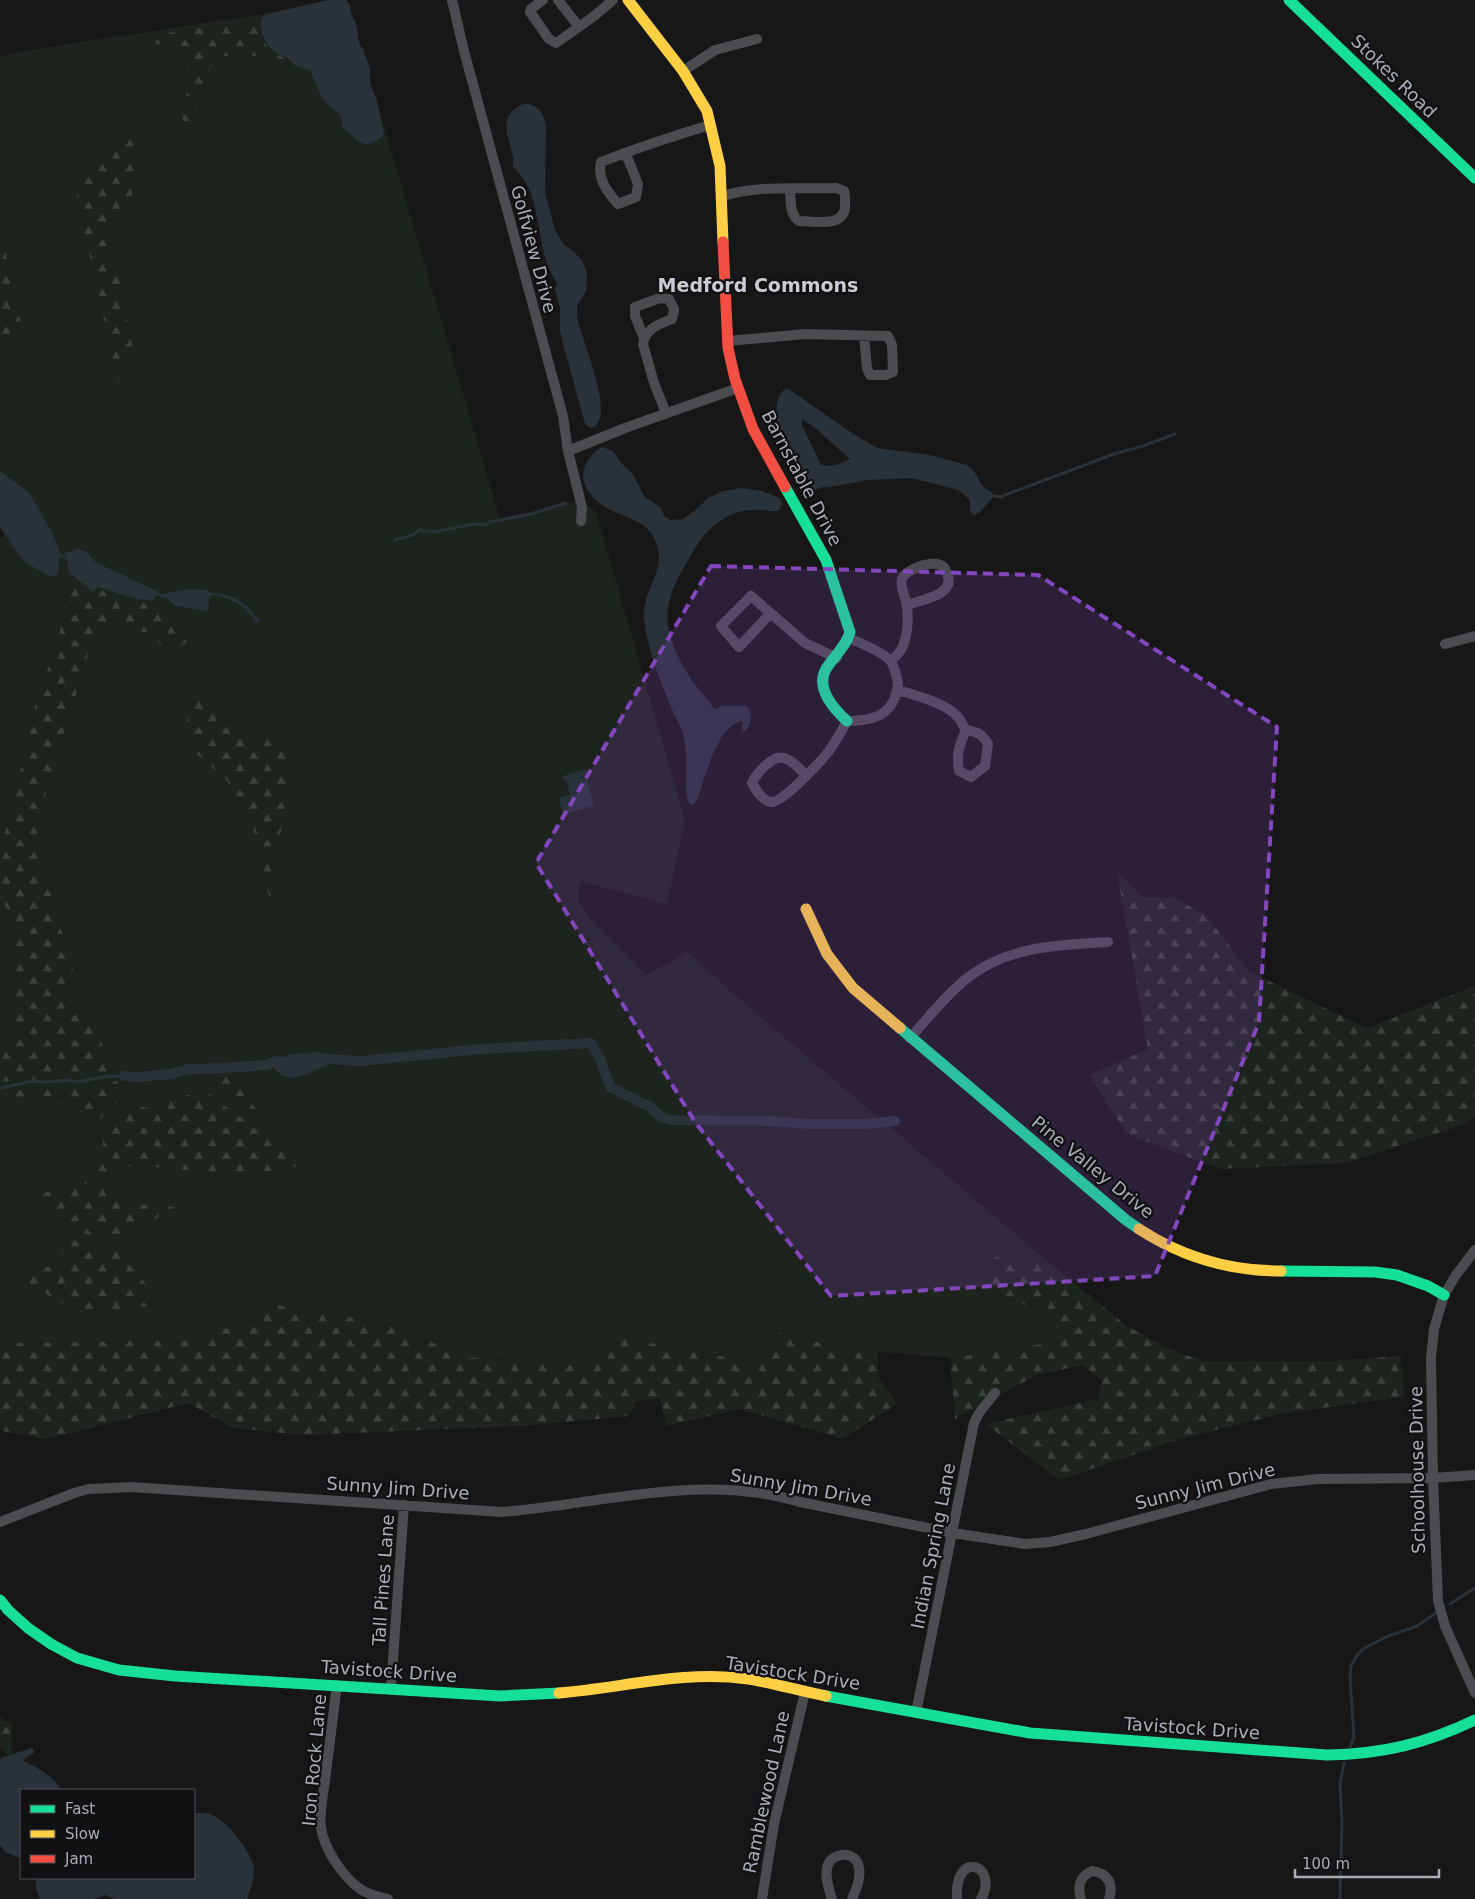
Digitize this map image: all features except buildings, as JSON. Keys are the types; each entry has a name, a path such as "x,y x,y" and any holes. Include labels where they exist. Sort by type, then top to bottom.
{"street":[{"name":"Golfview Drive","path":"452,0 464,51 563,416 568,451 582,507 581,521"},
{"path":"543,0 531,9 530,12 549,39 556,43 613,0"},
{"path":"558,0 579,27"},
{"name":"Barnstable Drive","path":"628,0 683,71 707,111 720,166 728,340 738,388 756,435 813,533 826,560 850,632 849,638"},
{"name":"Stokes Road","path":"1289,0 1475,178"},
{"path":"683,71 712,52 756,39"},
{"path":"624,153 638,184 636,197 618,204 607,192 599,170 601,162 624,153 662,139 710,125"},
{"path":"721,197 743,190 836,188 844,191 846,196 845,213 841,218 833,222 798,221 794,218 792,212 790,189"},
{"path":"728,340 805,334 864,336"},
{"path":"644,338 646,355 666,413"},
{"path":"568,451 666,413 738,388"},
{"path":"891,661 903,645 908,615 902,579 908,572 935,563 941,564 950,582 948,588 941,593 907,605"},
{"path":"770,614 739,647 721,626 751,596 805,643 837,658"},
{"path":"1446,644 1475,636"},
{"path":"849,638 881,653 891,661 898,681 898,690 893,703 885,713 873,719 847,721 832,707 822,681 824,672 829,664 837,658 849,638"},
{"path":"898,690 948,710 958,717 966,730"},
{"path":"806,775 791,761 779,757 762,769 755,776 752,783 763,798 770,802 776,801 806,775 828,752 847,721"},
{"name":"Pine Valley Drive","path":"806,909 818,938 838,971 853,988 1137,1228 1204,1260 1228,1267 1263,1271 1382,1273 1397,1275 1428,1286 1444,1295"},
{"path":"910,1038 954,989 978,970 994,961 1012,953 1034,948 1108,942"},
{"name":"Schoolhouse Drive","path":"1475,1250 1444,1295 1434,1329 1432,1344 1433,1478 1438,1601 1445,1626 1475,1693"},
{"name":"Indian Spring Lane","path":"916,1713 974,1423 979,1412 995,1393"},
{"name":"Sunny Jim Drive","path":"0,1522 74,1493 89,1489 132,1486 502,1512 537,1510 664,1490 727,1489 786,1498 953,1532 1025,1544 1038,1544 1086,1534 1271,1484 1318,1479 1433,1478 1475,1475"},
{"name":"Tall Pines Lane","path":"391,1688 404,1505"},
{"name":"Tavistock Drive","path":"0,1600 28,1628 51,1644 77,1658 119,1670 175,1676 391,1688 472,1695 528,1696 576,1692 662,1679 707,1677 748,1679 805,1692 838,1696 916,1713 1038,1734 1327,1755 1374,1754 1420,1744 1448,1734 1475,1720"},
{"name":"Iron Rock Lane","path":"337,1685 321,1829 338,1866 356,1886 370,1894 388,1899"},
{"name":"Ramblewood Lane","path":"762,1899 774,1824 805,1692"},
{"path":"832,1899 827,1883 827,1866 833,1857 844,1854 852,1855 857,1860 859,1868 859,1878 852,1899"},
{"path":"957,1899 956,1886 962,1870 974,1866 984,1873 985,1877 986,1890 981,1899"},
{"path":"1081,1899 1078,1890 1079,1884 1083,1877 1092,1871 1103,1873 1109,1879 1111,1886 1109,1899"}],"highlighted area":[{"path":"711,566 1038,575 1277,727 1259,1022 1155,1276 831,1296 695,1122 536,863"}],"green space":[{"path":"347,1 500,519 581,501 596,512 685,820 667,904 580,881 578,900 586,914 646,975 688,952 730,991 1047,1261 995,1257 986,1290 1059,1318 1063,1341 950,1358 828,1347 785,1327 753,1362 607,1335 594,1367 465,1357 390,1324 275,1306 201,1340 11,1343 0,1341 0,539 6,533 0,499 0,57 16,52"},
{"path":"257,19 267,48 291,64 266,61 242,51 216,59 198,93 196,116 187,127 181,113 190,85 188,68 178,53 159,44 135,38"},
{"path":"134,130 136,184 129,201 105,228 110,252 119,272 132,345 118,382 77,198 80,164 104,154"},
{"path":"0,236 3,240 23,334 12,349 2,347 0,339"},
{"path":"69,577 93,595 99,589 128,600 144,603 159,602 187,642 166,654 154,635 121,625 95,631 42,806 41,860 74,974 63,985 78,1007 84,1005 93,1017 112,1073 0,1082 0,1057 11,1047 16,962 0,878 0,851 11,813 35,706 59,636"},
{"path":"202,687 231,726 259,741 282,735 292,760 270,900 252,822 225,778 191,749 186,712"},
{"path":"1117,872 1142,897 1175,898 1207,916 1248,971 1367,1028 1475,986 1475,1117 1463,1125 1346,1163 1220,1169 1127,1134 1089,1075 1148,1049"},
{"path":"255,1070 245,1092 266,1125 206,1083 205,1074"},
{"path":"117,1081 123,1096 98,1121 86,1111 45,1098 0,1101 0,1093 47,1087 79,1088"},
{"path":"203,1090 304,1164 278,1171 252,1171 242,1175 133,1165 111,1174 105,1180 106,1198 100,1201 96,1196 92,1177 101,1165 104,1130 128,1104 145,1108"},
{"path":"85,1177 91,1199 96,1205 73,1225 64,1228 31,1192 60,1190"},
{"path":"115,1202 175,1207 133,1232 104,1241 90,1226 77,1228 101,1207"},
{"path":"87,1229 99,1242 61,1255 65,1243 63,1236"},
{"path":"111,1244 155,1294 147,1306 97,1312 64,1305 19,1277"},
{"path":"995,1257 1047,1261 1127,1326 1169,1349 1203,1361 1329,1361 1401,1356 1404,1397 1285,1413 1180,1439 1059,1480 986,1424 1098,1399 1102,1380 1083,1365 1037,1375 955,1419 950,1358 1063,1341 1059,1318 986,1290"},
{"path":"277,1305 390,1324 465,1357 593,1367 607,1335 753,1362 784,1327 828,1347 878,1351 878,1377 897,1404 842,1439 739,1409 666,1426 660,1398 635,1402 630,1416 523,1426 303,1435 232,1428 189,1403 46,1439 2,1431 0,1426 0,1341 11,1343 201,1340"},
{"path":"0,1717 12,1725 11,1756 0,1748"}],"shaded area":[{"path":"328,0 346,0 350,5 357,27 359,43 370,69 370,84 377,101 384,133 382,137 370,144 364,144 357,140 343,128 340,115 325,102 310,70 295,66 288,59 272,50 266,42 263,33 261,20 266,14"},
{"path":"523,104 536,107 542,113 545,121 545,192 555,230 564,245 582,260 587,273 586,291 577,306 577,315 595,376 601,410 599,421 591,428 586,425 584,420 562,340 560,308 555,289 557,283 549,269 544,254 535,207 523,179 513,167 512,150 506,125 513,110"},
{"path":"787,388 877,448 930,455 967,465 974,472 980,483 992,492 993,497 979,513 973,515 970,511 970,500 958,490 912,478 868,480 823,487 807,494 801,490 798,473 777,423 777,404 783,391","holes":["802,419 814,427 850,459 832,465 821,465 802,425"]},
{"path":"603,447 614,452 621,463 633,474 644,496 660,507 664,516 670,520 683,519 708,498 723,491 742,488 762,491 780,498 782,504 777,511 754,510 735,513 715,525 705,534 694,550 678,578 671,596 668,608 669,632 678,656 691,679 715,709 723,706 746,706 751,716 748,728 742,732 743,721 734,724 719,741 697,800 693,805 689,803 687,798 686,749 683,733 651,653 644,618 647,597 657,569 658,549 654,538 648,530 641,524 602,505 586,487 583,474 585,465 598,449"},
{"path":"0,471 29,493 52,532 60,553 58,573 54,576 49,576 23,561 0,527"},
{"path":"78,549 87,552 95,562 157,591 154,601 137,599 98,587 93,592 69,572 65,552"},
{"path":"189,589 207,590 210,594 208,611 175,606 163,594"},
{"path":"586,769 587,772 585,774 594,806 563,814 559,798 570,795 566,779 563,780 563,776"},
{"path":"316,1052 337,1057 336,1062 294,1077 280,1074 272,1066 257,1069 256,1063 276,1056 284,1057"},
{"path":"32,1748 33,1754 25,1758 24,1761 45,1773 61,1789 20,1789 20,1858 6,1853 0,1845 0,1758"},
{"path":"195,1814 208,1814 218,1818 244,1846 254,1869 247,1899 115,1899 105,1895 94,1899 40,1899 36,1889 36,1879 195,1879"}],"waterway":[{"path":"990,495 1000,497 1114,454 1175,434"},
{"path":"395,540 413,535 419,530 434,532 474,524 486,525 489,522 531,514 566,503"},
{"path":"56,554 69,559"},
{"path":"154,593 167,597"},
{"path":"205,594 221,595 235,600 247,609 257,621"},
{"path":"325,1059 361,1061 481,1049 591,1043 601,1061 610,1087 650,1107 661,1117 670,1120 768,1121 810,1124 865,1124 895,1121"},
{"path":"124,1076 137,1077 171,1074 189,1069 268,1065"},
{"path":"0,1088 33,1081 69,1080 79,1082 103,1077 124,1076"},
{"path":"1450,1604 1475,1588"},
{"path":"1350,1747 1354,1737 1350,1677 1351,1666 1357,1655 1363,1649 1386,1637 1417,1626 1436,1613"},
{"path":"1340,1899 1342,1822 1340,1784 1344,1763"}],"traffic: fast":[{"path":"1289,0 1475,178"},
{"path":"785,487 826,560 850,632 843,647 826,669 823,676 824,691 832,704 847,721"},
{"path":"900,1028 1139,1229"},
{"path":"1281,1271 1375,1272 1397,1275 1428,1286 1444,1295"},
{"path":"0,1600 28,1628 51,1644 77,1658 119,1670 175,1676 500,1696 559,1693"},
{"path":"826,1696 1030,1733 1327,1755 1385,1750 1403,1746 1439,1735 1475,1720"}],"traffic: slow":[{"path":"628,0 683,71 707,111 720,166 723,242"},
{"path":"806,909 827,954 853,988 900,1028"},
{"path":"1139,1229 1189,1255 1225,1265 1281,1271"},
{"path":"559,1693 677,1678 724,1677 748,1679 826,1696"}],"traffic: jam":[{"path":"723,242 728,348 735,379 753,429 785,487"}],"district":[{"name":"Medford Commons","path":"758,285"}]}
